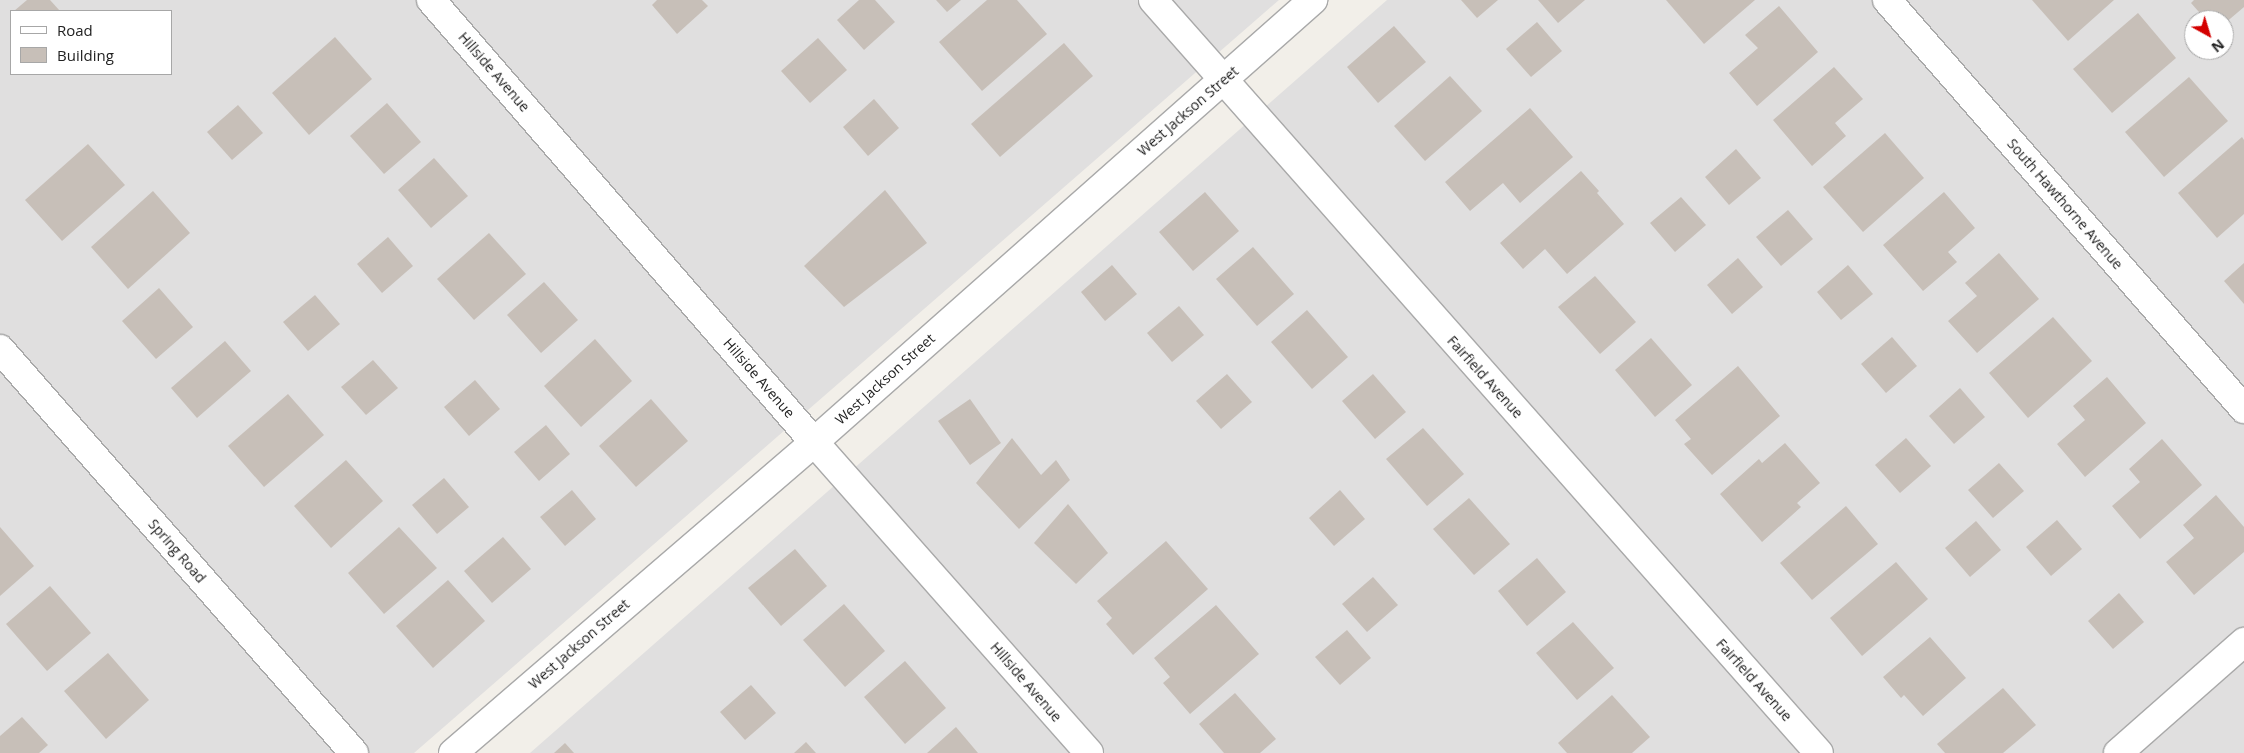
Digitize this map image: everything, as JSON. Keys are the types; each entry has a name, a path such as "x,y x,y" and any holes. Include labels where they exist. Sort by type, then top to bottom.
{"street":[{"name":"Hillside Avenue","path":"432,0 814,442 1089,753"},
{"name":"Fairfield Avenue","path":"1153,0 1819,753"},
{"name":"West Jackson Street","path":"453,753 814,442 1313,0"},
{"name":"South Hawthorne Avenue","path":"1887,0 2244,408"},
{"name":"Spring Road","path":"0,349 354,753"},
{"path":"2118,753 2244,642"}],"shaded area":[{"path":"0,0 1279,0 414,753 0,753"},
{"path":"1387,0 2244,0 2244,753 530,753"}],"building":[{"path":"27,0 50,0 59,10 15,10"},
{"path":"657,0 702,0 708,6 677,34 652,5"},
{"path":"859,0 875,0 895,22 864,50 837,20"},
{"path":"936,0 961,0 947,12"},
{"path":"987,0 1017,0 1047,34 982,91 939,42"},
{"path":"1461,0 1498,0 1477,18"},
{"path":"1538,0 1585,0 1558,23"},
{"path":"1666,0 1755,0 1704,44"},
{"path":"2032,0 2114,0 2068,41"},
{"path":"2194,0 2244,0 2244,7 2234,16 2234,10 2197,10 2191,3"},
{"path":"1779,6 1818,52 1757,106 1729,73 1758,48 1745,35"},
{"path":"2138,13 2176,58 2112,113 2073,69"},
{"path":"1537,22 1562,51 1531,77 1506,49"},
{"path":"1394,26 1426,62 1378,103 1347,67"},
{"path":"335,37 372,79 309,135 272,93"},
{"path":"818,38 847,70 810,103 781,71"},
{"path":"1064,43 1093,76 1000,157 971,124"},
{"path":"1834,67 1863,99 1835,123 1846,136 1812,166 1773,120"},
{"path":"1450,76 1482,111 1425,161 1394,126"},
{"path":"2189,77 2228,121 2164,177 2125,132"},
{"path":"874,99 899,128 868,156 843,127"},
{"path":"387,103 421,142 384,174 350,136"},
{"path":"238,105 263,133 232,160 207,132"},
{"path":"1530,108 1573,157 1520,203 1503,183 1470,211 1445,182"},
{"path":"1885,133 1924,178 1863,232 1823,187"},
{"path":"2242,137 2244,140 2244,214 2217,238 2178,193"},
{"path":"88,144 125,185 62,241 25,200"},
{"path":"1736,149 1761,178 1729,205 1705,177"},
{"path":"434,158 468,196 431,228 398,190"},
{"path":"1581,171 1624,224 1567,274 1545,249 1523,269 1500,243"},
{"path":"885,190 927,243 844,307 804,266"},
{"path":"153,191 190,233 128,289 91,247"},
{"path":"1205,192 1239,231 1193,271 1159,232"},
{"path":"1944,192 1975,228 1948,252 1957,262 1923,291 1883,245"},
{"path":"1681,197 1706,225 1675,252 1650,223"},
{"path":"1788,210 1813,239 1781,266 1756,237"},
{"path":"489,233 526,274 474,320 437,279"},
{"path":"388,237 413,266 382,293 357,264"},
{"path":"1253,247 1294,294 1257,326 1216,279"},
{"path":"1999,253 2039,299 1977,353 1948,321 1977,296 1965,283"},
{"path":"1738,258 1763,287 1732,314 1707,285"},
{"path":"2244,263 2244,304 2224,281"},
{"path":"1112,265 1137,294 1105,321 1081,292"},
{"path":"1848,265 1873,294 1841,320 1817,292"},
{"path":"1595,276 1636,322 1600,354 1558,307"},
{"path":"544,282 578,320 541,353 507,315"},
{"path":"159,288 193,327 156,359 122,321"},
{"path":"315,295 340,324 308,351 283,322"},
{"path":"1179,306 1204,335 1172,362 1147,333"},
{"path":"1307,310 1348,357 1312,389 1271,342"},
{"path":"2053,317 2092,361 2028,418 1989,373"},
{"path":"1892,337 1917,366 1886,393 1861,364"},
{"path":"1651,338 1692,385 1655,417 1615,370"},
{"path":"595,339 632,381 581,427 544,386"},
{"path":"225,341 251,371 197,418 171,388"},
{"path":"373,360 398,388 366,415 341,387"},
{"path":"1738,366 1780,416 1712,475 1684,444 1691,439 1675,420"},
{"path":"1227,374 1252,402 1221,429 1196,401"},
{"path":"1373,374 1406,412 1375,439 1342,401"},
{"path":"2107,377 2146,423 2085,477 2057,444 2085,420 2073,406"},
{"path":"475,380 500,409 469,436 444,407"},
{"path":"1960,388 1985,417 1954,444 1929,416"},
{"path":"288,394 324,435 264,487 228,446"},
{"path":"651,399 688,441 636,487 599,446"},
{"path":"970,399 1001,443 970,465 938,421"},
{"path":"546,425 570,454 539,481 514,452"},
{"path":"1423,428 1464,474 1427,506 1386,459"},
{"path":"1012,438 1041,475 1056,460 1070,480 1019,529 976,483"},
{"path":"1906,438 1931,466 1900,493 1875,465"},
{"path":"2162,439 2202,485 2140,539 2112,506 2140,482 2129,469"},
{"path":"1785,443 1820,483 1797,503 1801,507 1762,542 1720,494 1759,459 1762,463"},
{"path":"346,460 383,501 331,548 294,506"},
{"path":"1999,463 2024,491 1993,518 1968,490"},
{"path":"444,478 469,507 437,534 412,505"},
{"path":"572,490 596,519 565,546 540,517"},
{"path":"1340,490 1365,519 1334,546 1309,518"},
{"path":"2216,495 2244,527 2244,552 2194,595 2166,562 2194,538 2183,525"},
{"path":"1469,498 1510,544 1474,575 1433,529"},
{"path":"1068,504 1108,553 1076,584 1034,543"},
{"path":"1846,506 1878,544 1812,600 1780,563"},
{"path":"2057,520 2082,549 2051,576 2026,547"},
{"path":"1976,521 2001,550 1970,577 1945,548"},
{"path":"0,527 34,566 0,596"},
{"path":"399,527 437,568 384,614 348,573"},
{"path":"503,537 531,569 492,603 464,571"},
{"path":"1166,541 1208,589 1133,655 1106,624 1112,618 1097,601"},
{"path":"795,549 827,586 781,626 748,588"},
{"path":"1537,558 1566,592 1527,626 1498,591"},
{"path":"1896,562 1928,599 1862,656 1830,618"},
{"path":"1373,577 1398,605 1367,632 1342,604"},
{"path":"448,580 485,621 433,668 396,626"},
{"path":"50,586 91,633 47,671 6,624"},
{"path":"2119,593 2144,622 2113,649 2088,621"},
{"path":"844,604 885,651 845,687 803,640"},
{"path":"1216,605 1259,654 1190,714 1163,683 1170,677 1154,658"},
{"path":"1573,622 1614,668 1577,700 1536,653"},
{"path":"1347,630 1371,658 1340,685 1315,657"},
{"path":"1930,637 1966,678 1923,716 1904,695 1901,698 1883,677"},
{"path":"108,653 149,700 106,739 64,691"},
{"path":"905,661 946,708 905,744 864,697"},
{"path":"751,685 776,713 745,740 720,712"},
{"path":"2003,688 2036,725 2003,753 1945,753 1937,744"},
{"path":"1235,693 1276,739 1260,753 1224,753 1199,724"},
{"path":"1612,695 1650,737 1632,753 1567,753 1558,743"},
{"path":"22,717 48,745 39,753 0,753 0,736"},
{"path":"956,727 978,753 927,753"},
{"path":"806,742 816,753 794,753"},
{"path":"565,743 574,753 554,753"}]}
